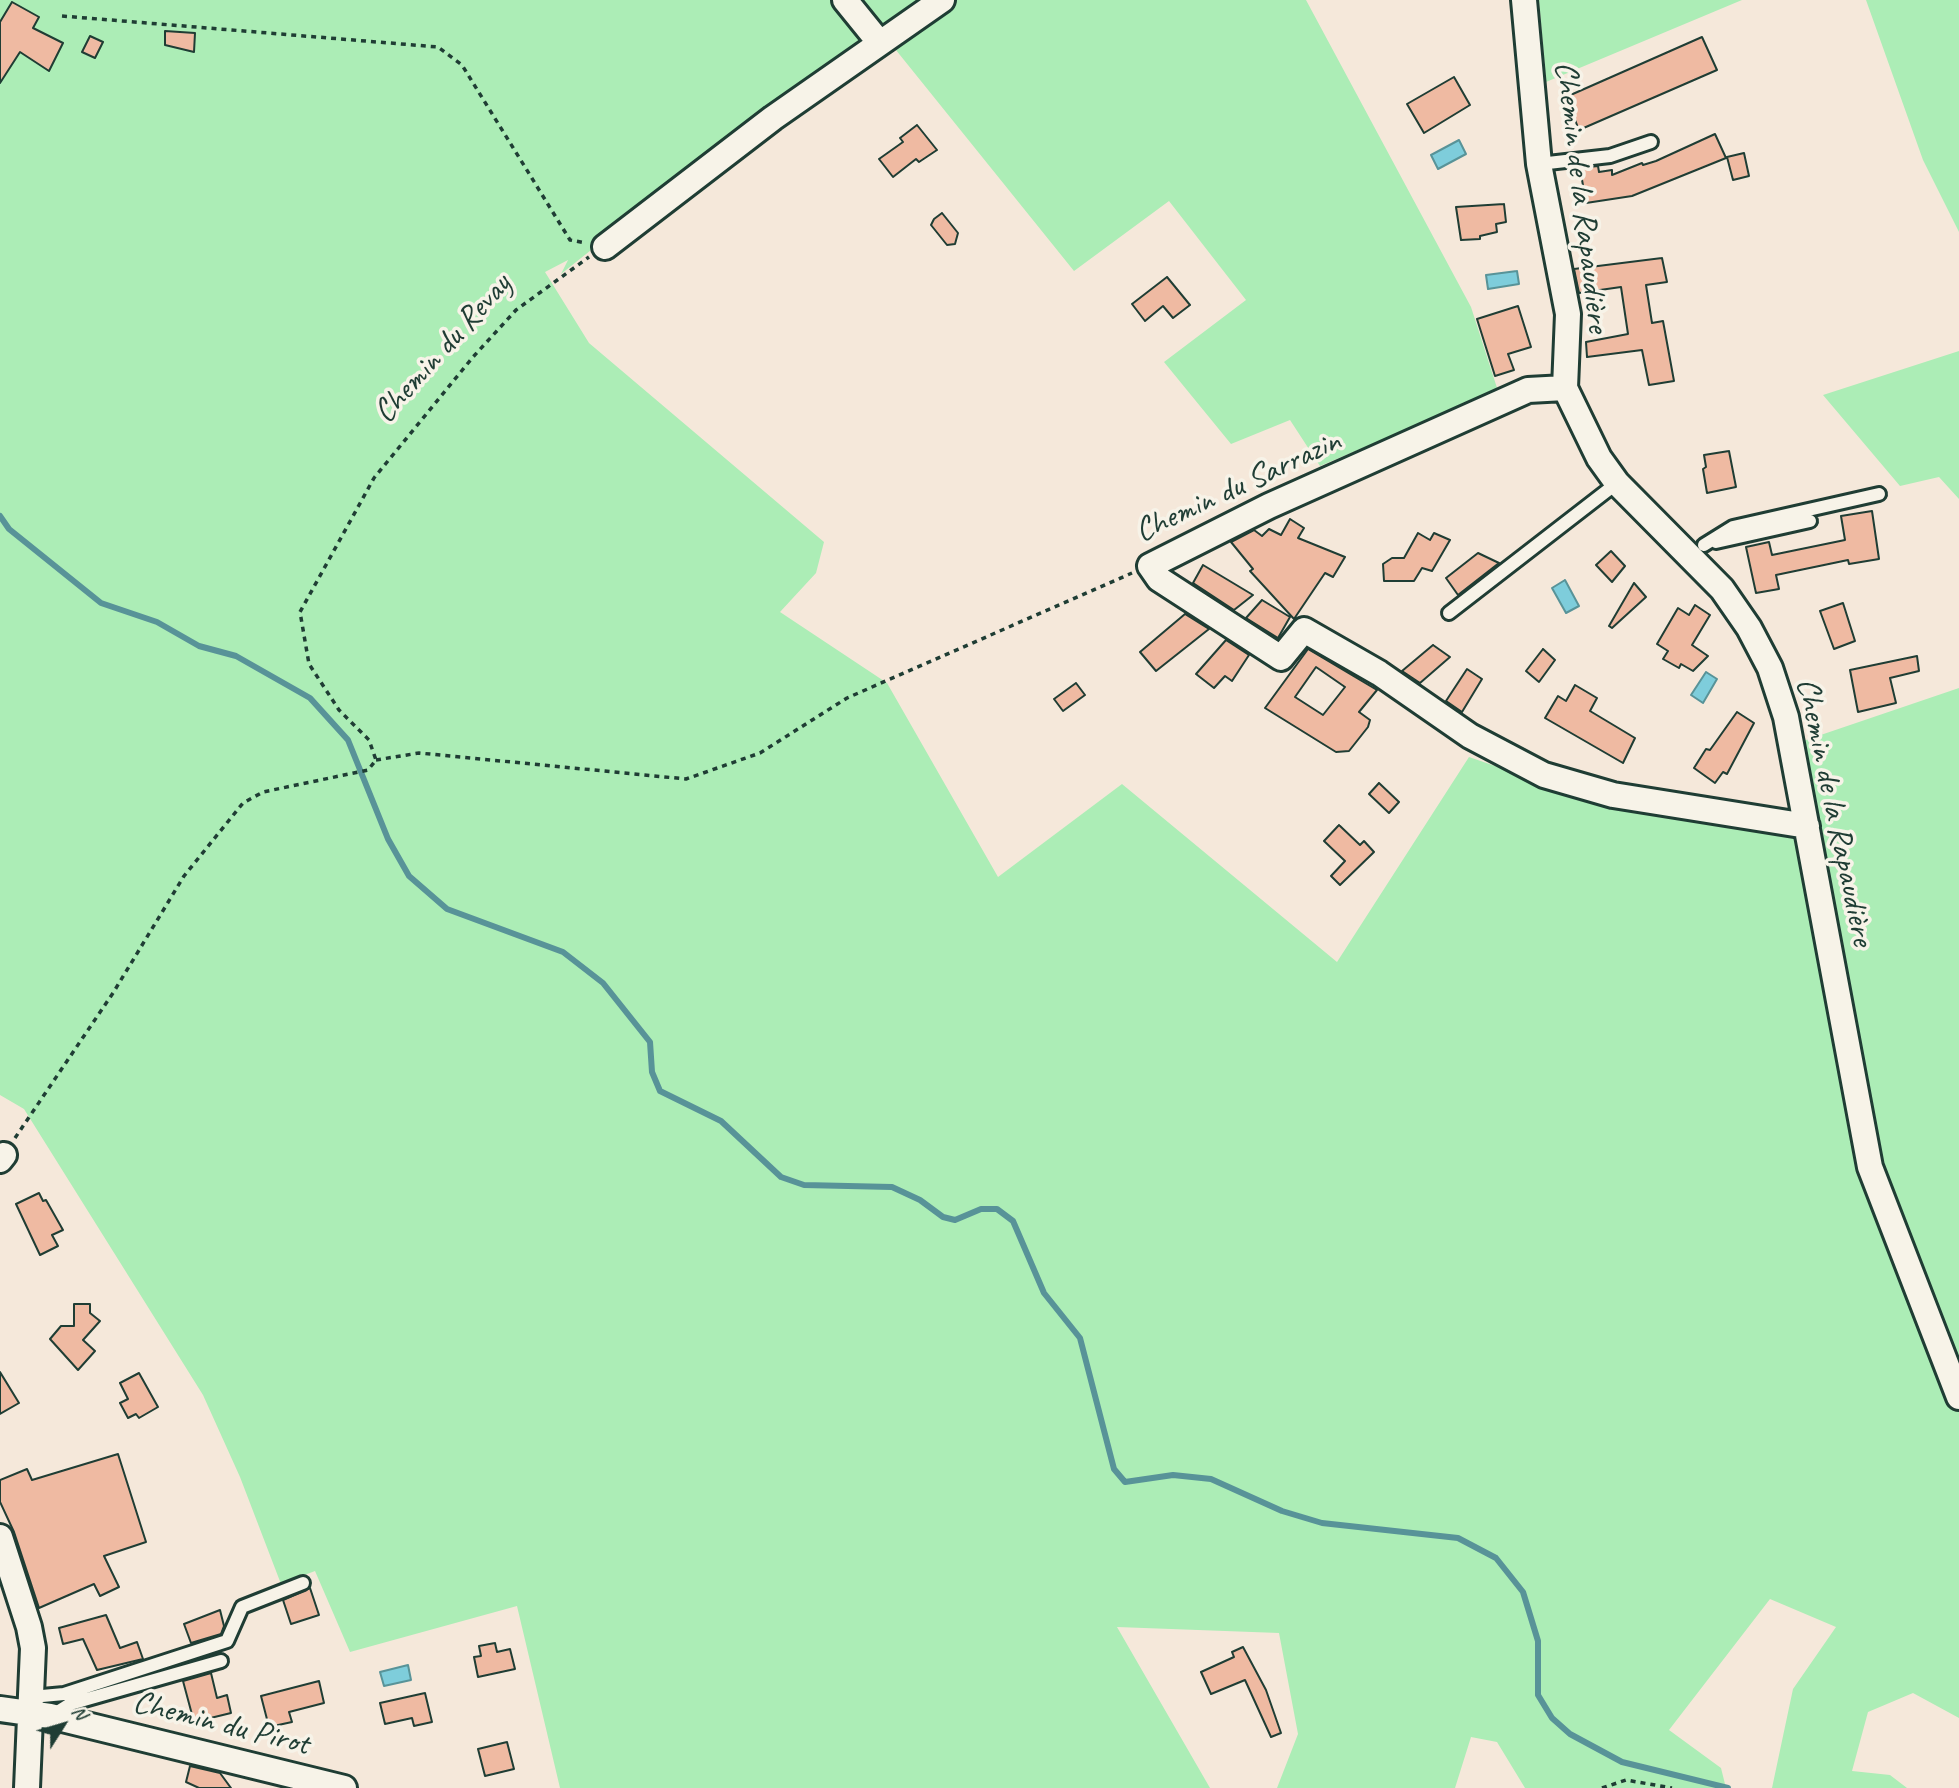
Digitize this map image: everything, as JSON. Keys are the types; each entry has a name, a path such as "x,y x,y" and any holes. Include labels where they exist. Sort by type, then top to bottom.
{"street":[{"path":"845,0 879,42"},
{"path":"605,247 773,118 942,0"},
{"name":"Chemin de la Rapaudière","path":"1524,0 1539,164 1568,314 1565,388 1599,458 1617,483 1698,550 1749,628 1770,668 1786,717 1870,1167 1959,1397"},
{"name":"Chemin du Sarrazin","path":"1150,566 1281,500 1528,390 1565,388"},
{"path":"1150,566 1159,579 1281,658 1304,630 1379,673 1470,736 1544,775 1613,795 1807,826"},
{"path":"0,1537 29,1626 33,1648 37,1709 27,1788"},
{"name":"Chemin du Pirot","path":"0,1709 37,1709 344,1788"}],"lane":[{"path":"1539,164 1610,156 1651,142"},
{"path":"1449,613 1617,483"},
{"path":"1698,550 1733,527 1879,494"},
{"path":"1698,550 1810,521"},
{"path":"37,1709 64,1694 227,1641 242,1607 303,1583"},
{"path":"37,1709 69,1704 221,1661"}],"path":[{"path":"62,16 438,47 462,65 570,240 605,247"},
{"name":"Chemin du Revay","path":"376,760 369,740 339,710 309,663 300,612 374,478 472,357 516,310 561,274 605,247"},
{"name":"Chemin du Sarrazin","path":"376,760 419,753 686,779 760,753 847,698 1150,566"},
{"path":"2,1158 113,993 184,876 243,803 263,792 368,770 376,760"},
{"path":"1602,1788 1626,1780 1672,1788"}],"green space":[{"path":"0,0 1306,0 1471,307 1498,391 1320,466 1290,420 1231,444 1164,362 1246,300 1169,201 1074,271 879,29 763,113 561,274 568,260 545,272 589,343 824,542 816,573 780,612 887,683 998,877 1122,784 1337,962 1469,757 1585,797 1822,841 1803,741 1959,688 1959,1718 1913,1693 1868,1712 1852,1771 1890,1775 1907,1788 1772,1788 1793,1689 1836,1627 1770,1599 1669,1730 1721,1768 1726,1788 1525,1788 1497,1742 1471,1737 1455,1788 1277,1788 1298,1734 1279,1633 1117,1627 1210,1788 560,1788 517,1606 350,1652 315,1571 281,1584 240,1477 203,1395 24,1109 0,1095"},
{"path":"1539,0 1742,0 1546,82"},
{"path":"1866,0 1959,0 1959,232 1923,160"},
{"path":"1959,351 1959,499 1939,477 1900,486 1823,395"}],"water":[{"path":"1459,140 1466,154 1438,169 1431,155"},
{"path":"1517,271 1519,284 1488,289 1486,275"},
{"path":"1565,580 1579,606 1566,613 1552,588"},
{"path":"1706,672 1717,679 1703,703 1691,695"},
{"path":"408,1665 411,1680 384,1686 380,1672"}],"building":[{"path":"12,2 39,17 33,28 63,43 49,71 20,52 0,83 0,22"},
{"path":"165,31 195,33 194,52 165,45"},
{"path":"90,36 103,42 95,58 82,52"},
{"path":"1702,37 1717,70 1579,130 1566,97"},
{"path":"1454,77 1470,105 1424,133 1407,104"},
{"path":"917,125 937,150 919,162 916,159 893,177 879,159 903,142 900,138"},
{"path":"1715,134 1726,158 1632,196 1586,203 1580,168 1598,166 1599,172 1612,170 1612,175 1642,163 1643,165 1656,161"},
{"path":"1744,153 1749,176 1733,180 1727,157"},
{"path":"1504,204 1506,222 1496,224 1497,232 1480,236 1480,239 1461,240 1456,207"},
{"path":"942,213 958,233 955,244 947,245 931,225"},
{"path":"1662,258 1667,282 1646,285 1652,323 1663,321 1674,381 1649,385 1642,350 1587,357 1586,342 1628,334 1621,287 1579,293 1574,269"},
{"path":"1167,277 1190,305 1173,318 1163,306 1145,321 1132,304"},
{"path":"1518,306 1531,347 1508,354 1514,370 1495,376 1477,319"},
{"path":"1729,451 1736,487 1707,493 1704,455"},
{"path":"1872,511 1879,559 1849,564 1848,560 1776,575 1779,589 1756,593 1746,547 1769,542 1772,555 1845,540 1841,516"},
{"path":"1290,519 1304,528 1298,538 1345,557 1333,577 1325,573 1294,619 1250,571 1253,569 1231,542 1254,530 1262,536 1269,529 1281,535"},
{"path":"1418,533 1430,540 1434,533 1450,540 1432,571 1422,568 1414,581 1384,581 1383,564 1392,558 1404,558"},
{"path":"1611,551 1625,566 1612,582 1596,565"},
{"path":"1478,553 1499,563 1458,595 1446,578"},
{"path":"1203,565 1253,595 1234,610 1193,583"},
{"path":"1634,583 1646,597 1612,628 1609,626"},
{"path":"1262,600 1290,617 1278,638 1246,618"},
{"path":"1843,603 1855,641 1834,649 1820,611"},
{"path":"1695,605 1710,615 1692,645 1708,656 1693,671 1681,664 1679,668 1663,659 1668,651 1657,644 1678,608 1689,615"},
{"path":"1185,614 1209,629 1156,671 1140,652"},
{"path":"1226,640 1249,655 1232,681 1225,676 1214,688 1196,674"},
{"path":"1433,645 1450,657 1420,683 1402,671"},
{"path":"1308,649 1377,690 1359,712 1370,720 1368,727 1349,751 1336,752 1265,708","holes":["1316,667 1345,687 1323,715 1295,697"]},
{"path":"1543,649 1555,660 1539,682 1526,671"},
{"path":"1917,656 1919,671 1890,678 1896,703 1858,712 1850,670"},
{"path":"1467,669 1482,679 1462,712 1446,701"},
{"path":"1076,683 1085,695 1063,711 1054,699"},
{"path":"1575,685 1597,698 1590,711 1635,738 1623,763 1545,718 1558,696 1566,701"},
{"path":"1737,712 1754,723 1727,774 1723,772 1715,783 1694,768"},
{"path":"1379,783 1399,802 1389,813 1369,794"},
{"path":"1339,825 1360,845 1364,841 1374,852 1340,885 1331,876 1345,861 1324,841"},
{"path":"39,1193 63,1230 52,1235 58,1246 40,1255 16,1204"},
{"path":"74,1304 90,1304 90,1313 100,1321 83,1340 95,1351 78,1370 50,1339 61,1326 74,1326"},
{"path":"0,1372 19,1403 0,1414"},
{"path":"139,1373 158,1407 139,1418 136,1414 128,1418 120,1403 128,1399 120,1383"},
{"path":"118,1454 146,1542 104,1556 119,1587 100,1596 94,1584 39,1608 14,1532 0,1502 0,1480 27,1469 32,1480"},
{"path":"310,1588 319,1615 291,1624 283,1600"},
{"path":"220,1610 224,1626 221,1634 191,1643 184,1624"},
{"path":"106,1615 120,1648 137,1642 143,1659 97,1670 83,1639 63,1644 59,1628"},
{"path":"495,1643 497,1652 510,1649 515,1669 478,1677 474,1657 481,1656 479,1646"},
{"path":"1243,1647 1266,1690 1281,1733 1271,1737 1245,1680 1211,1694 1201,1672 1234,1657 1232,1652"},
{"path":"211,1673 217,1698 227,1695 231,1713 194,1722 183,1681"},
{"path":"319,1681 324,1703 289,1712 292,1722 269,1727 261,1696"},
{"path":"425,1693 432,1722 414,1726 412,1718 385,1724 380,1703"},
{"path":"507,1742 514,1769 485,1776 478,1749"},
{"path":"190,1766 220,1773 231,1788 199,1788 186,1782"}],"waterway":[{"path":"0,516 9,529 101,603 157,622 199,646 236,656 310,698 348,740 388,839 409,876 447,909 563,952 603,983 650,1042 652,1072 660,1091 721,1121 781,1177 804,1185 892,1187 920,1200 943,1217 955,1220 981,1209 997,1209 1013,1221 1044,1293 1080,1338 1114,1469 1125,1482 1173,1475 1211,1479 1282,1511 1322,1523 1458,1538 1496,1558 1523,1592 1538,1641 1538,1695 1552,1718 1570,1734 1622,1762 1728,1788"}]}
